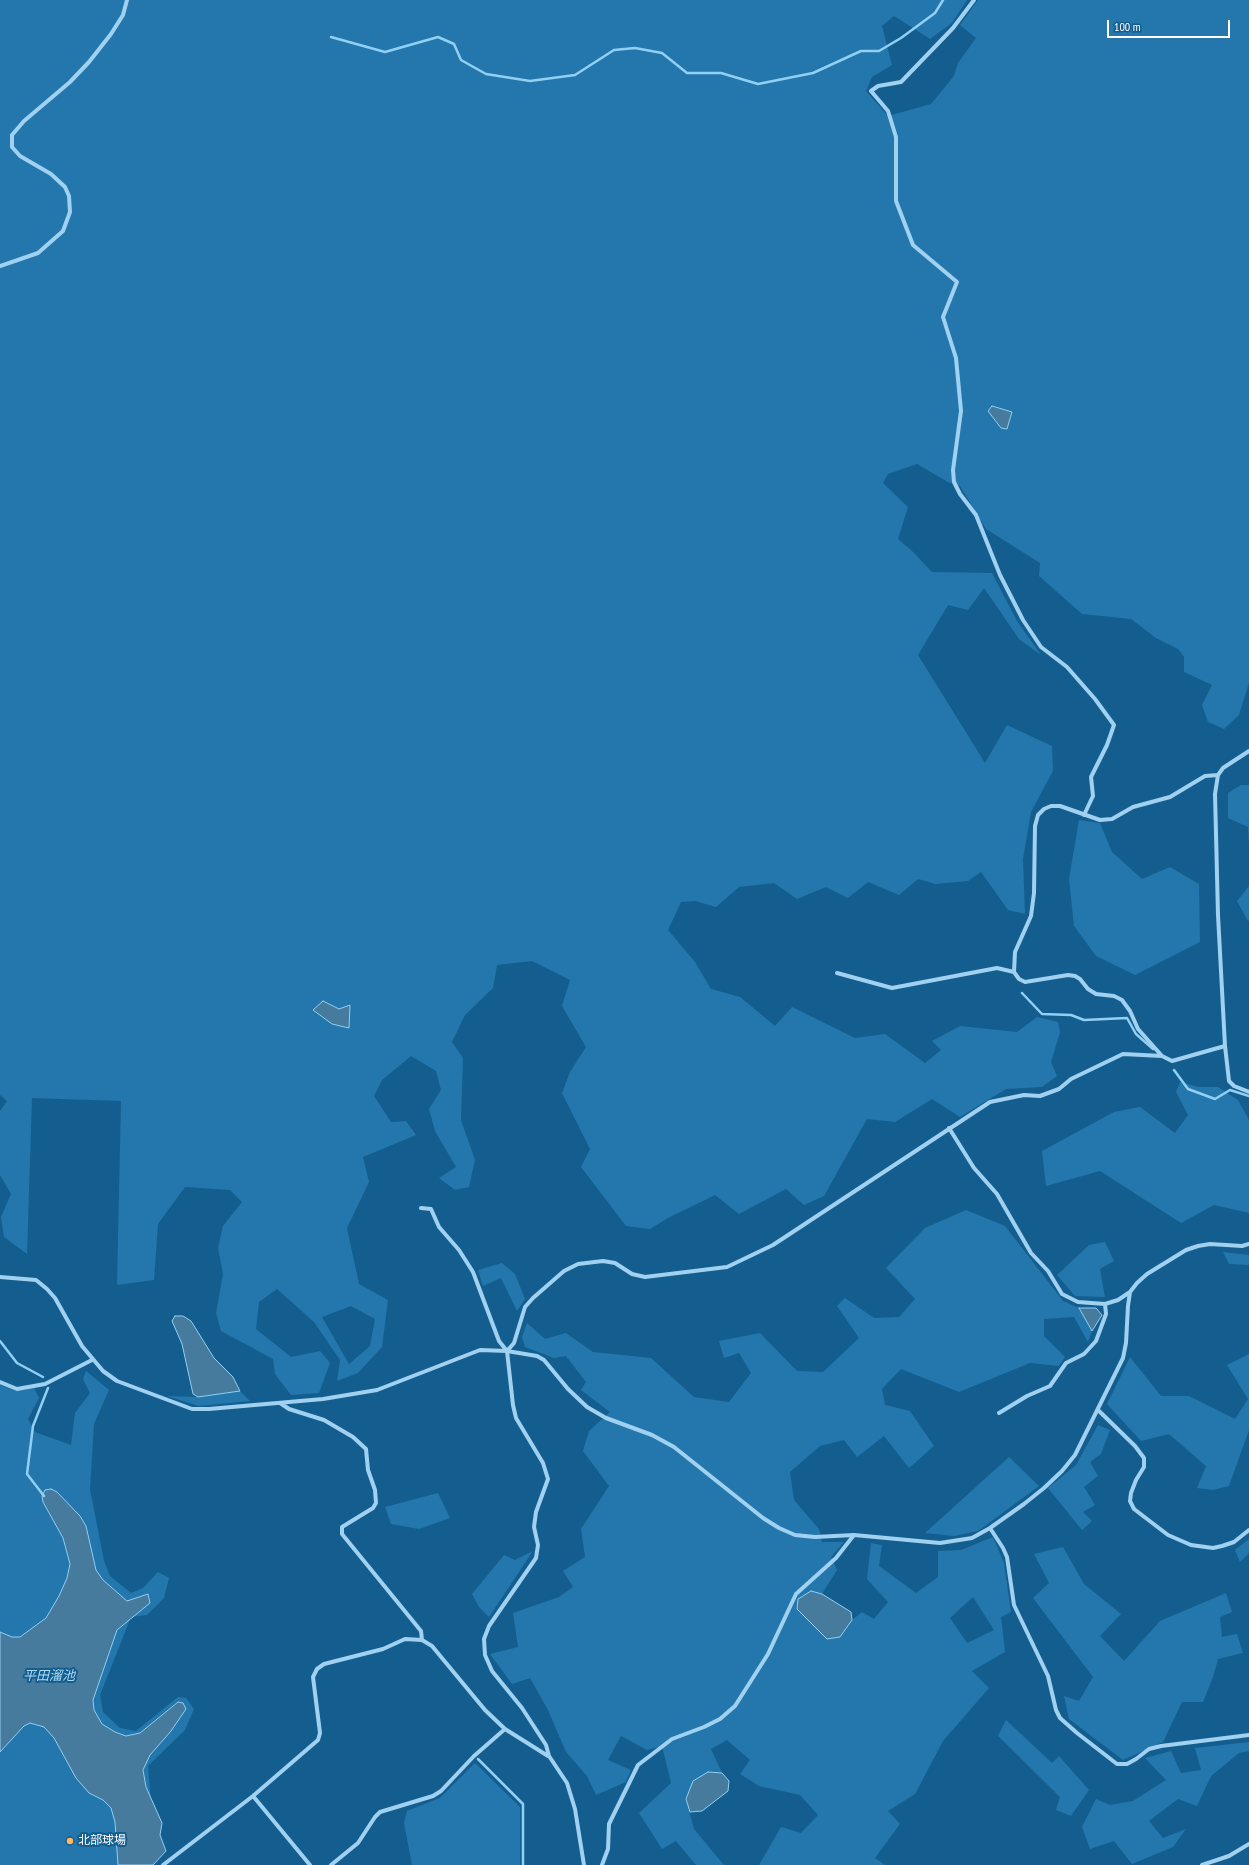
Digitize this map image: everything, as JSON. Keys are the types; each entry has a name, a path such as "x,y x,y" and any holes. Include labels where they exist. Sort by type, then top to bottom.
{"street":[{"path":"0,266 38,253 62,232 70,212 69,196 65,187 51,174 20,156 12,147 12,135 24,121 70,82 89,62 111,34 123,15 127,0"},
{"path":"974,0 952,28 901,82 878,86 870,91 888,111 896,137 896,201 913,245 957,282 944,318 956,358 961,411 953,470 954,482 960,494 976,515 1000,575 1023,620 1041,647 1067,668 1095,698 1114,725 1107,745 1091,777 1093,796 1084,816"},
{"path":"1225,1046 1172,1061 1162,1056 1138,1029 1130,1011 1122,1000 1114,996 1096,994 1088,989 1080,979 1068,974 1025,982 1019,980 1014,972 1015,952 1030,916 1034,893 1035,826 1038,815 1051,806 1060,806 1084,816 1100,820 1112,819 1133,807 1170,797 1206,776 1218,774 1224,768 1249,751"},
{"path":"1218,774 1215,794 1218,908 1225,1046 1229,1081 1234,1086 1249,1092"},
{"path":"837,973 892,988 997,968 1014,972"},
{"path":"507,1351 514,1343 525,1307 564,1271 578,1264 603,1261 615,1263 632,1274 646,1277 727,1267 774,1245 990,1102 1024,1095 1040,1096 1059,1089 1071,1079 1123,1054 1162,1056"},
{"path":"949,1128 974,1168 997,1194 1031,1253 1048,1271 1062,1294 1078,1302 1105,1304 1118,1300 1130,1292 1147,1274 1186,1250 1210,1244 1242,1246 1249,1244"},
{"path":"421,1208 431,1209 439,1227 459,1250 473,1272 499,1341 507,1351 512,1398 516,1418 543,1463 548,1479 536,1512 534,1527 538,1545 536,1558 489,1626 484,1638 485,1655 492,1671 522,1708 538,1732 546,1745 549,1756 567,1783 575,1809 584,1865"},
{"path":"0,1277 36,1280 47,1289 55,1298 82,1346 103,1372 117,1381 192,1409 209,1409 323,1399 377,1390 480,1350 507,1351 537,1356 544,1360 568,1389 587,1407 606,1418 652,1435 674,1447 763,1518 779,1528 795,1535 815,1537 854,1535 940,1543 972,1538 990,1528 1024,1504 1062,1471 1075,1455 1123,1358 1126,1342 1130,1292"},
{"path":"999,1413 1027,1396 1050,1386 1066,1363 1084,1354 1096,1341 1106,1314 1105,1304"},
{"path":"0,1382 17,1389 45,1384 92,1360"},
{"path":"279,1403 289,1409 324,1420 353,1437 366,1449 368,1470 375,1490 376,1503 373,1508 342,1527 342,1534 421,1631 422,1640"},
{"path":"1098,1410 1135,1446 1144,1458 1144,1467 1136,1480 1131,1493 1130,1501 1134,1509 1168,1535 1191,1545 1213,1548 1222,1546 1234,1542 1249,1530"},
{"path":"990,1528 1007,1557 1014,1606 1048,1676 1056,1710 1060,1718 1077,1733 1116,1764 1127,1764 1149,1749 1162,1746 1249,1735"},
{"path":"602,1865 608,1849 609,1824 638,1765 672,1739 704,1727 720,1719 735,1706 768,1654 796,1594 836,1558 854,1535"},
{"path":"163,1865 253,1796 318,1740 320,1733 313,1677 317,1670 324,1664 383,1648 405,1639 422,1640 432,1646 485,1710 505,1729 549,1756"},
{"path":"331,1865 358,1843 380,1812 433,1796 441,1791 474,1756 505,1729"},
{"path":"253,1796 310,1865"},
{"path":"1202,1865 1229,1856 1249,1844"}],"shaded area":[{"path":"0,0 967,0 952,23 930,39 894,16 882,26 892,65 872,77 866,91 888,116 931,104 954,76 958,63 976,38 960,25 978,0 1249,0 1249,683 1239,715 1224,729 1208,722 1202,705 1212,685 1184,672 1184,657 1178,649 1156,638 1131,619 1082,614 1039,576 1040,563 986,529 960,486 948,482 917,464 888,474 883,483 908,507 898,539 932,572 992,573 1017,621 1041,655 1019,639 984,588 968,610 948,605 918,655 985,763 1007,725 1052,746 1053,771 1031,812 1023,859 1025,914 1008,910 981,872 968,881 936,884 918,879 899,895 868,882 848,898 826,887 797,899 774,883 739,887 716,907 695,901 681,902 668,930 695,962 711,989 740,997 775,1026 792,1007 855,1038 885,1034 925,1063 941,1050 932,1041 960,1026 1017,1032 1037,1017 1058,1022 1060,1032 1051,1062 1057,1076 1042,1087 1006,1089 960,1117 932,1099 895,1122 867,1119 824,1196 804,1205 786,1189 739,1214 715,1195 668,1218 650,1229 626,1226 581,1167 590,1149 562,1093 570,1072 586,1047 562,1006 570,980 532,961 497,965 493,988 465,1015 452,1042 463,1058 461,1120 475,1160 469,1187 455,1190 439,1178 456,1167 435,1131 429,1109 441,1090 436,1071 411,1056 382,1080 374,1096 391,1122 406,1121 416,1135 363,1157 369,1182 347,1228 359,1284 388,1300 382,1347 358,1373 337,1381 340,1360 314,1322 277,1289 259,1302 256,1329 291,1357 320,1351 330,1363 319,1393 291,1395 275,1374 273,1359 221,1331 216,1313 223,1274 218,1248 223,1226 242,1202 230,1190 185,1187 158,1224 154,1280 117,1285 121,1101 32,1098 27,1254 4,1237 1,1217 11,1194 0,1175 0,1111 7,1101 0,1095","holes":["351,1306 375,1319 370,1346 349,1364 322,1317"]},
{"path":"1241,785 1249,785 1249,847 1248,827 1228,818 1228,793"},
{"path":"1079,820 1100,823 1112,852 1142,879 1170,867 1199,884 1200,942 1135,975 1096,956 1074,926 1069,879"},
{"path":"1249,886 1249,921 1248,921 1237,901"},
{"path":"1180,1082 1198,1087 1218,1087 1238,1100 1249,1120 1249,1213 1214,1205 1181,1223 1100,1171 1046,1186 1042,1151 1114,1112 1140,1107 1175,1133 1188,1115 1176,1092"},
{"path":"966,1210 1005,1226 1063,1301 1079,1308 1092,1331 1088,1342 1074,1317 1044,1319 1044,1336 1065,1357 1059,1366 1030,1363 959,1392 901,1369 882,1389 885,1405 910,1411 934,1446 909,1468 884,1436 857,1457 844,1440 820,1446 790,1472 794,1500 819,1529 822,1542 844,1542 831,1557 837,1570 822,1594 811,1591 840,1637 852,1620 862,1612 874,1619 888,1602 867,1579 871,1543 882,1545 879,1566 916,1593 938,1577 938,1551 961,1550 993,1537 1004,1563 1011,1612 1001,1617 1005,1652 972,1671 989,1688 943,1741 915,1794 888,1811 900,1824 875,1858 885,1865 759,1865 781,1827 801,1833 818,1815 800,1795 759,1786 740,1774 750,1760 727,1740 711,1749 722,1773 708,1772 686,1799 694,1829 724,1865 696,1865 676,1841 662,1849 639,1813 671,1783 662,1746 647,1750 621,1736 608,1760 631,1770 626,1782 596,1795 587,1776 566,1752 548,1710 530,1678 512,1684 490,1654 518,1647 513,1613 559,1597 573,1587 563,1571 585,1557 581,1529 609,1486 583,1451 589,1431 610,1412 581,1390 586,1382 566,1356 554,1358 525,1347 522,1337 527,1323 545,1339 566,1333 593,1352 651,1358 694,1397 729,1402 751,1373 739,1353 724,1358 719,1341 760,1333 797,1371 823,1372 859,1338 837,1306 845,1298 874,1318 899,1317 915,1299 886,1268 925,1228","holes":["973,1597 994,1630 967,1643 950,1618"]},
{"path":"1105,1242 1114,1261 1100,1269 1105,1297 1075,1296 1057,1275 1089,1245"},
{"path":"1223,1252 1249,1255 1249,1265 1229,1264"},
{"path":"502,1263 515,1274 525,1299 517,1311 501,1278 483,1286 478,1270"},
{"path":"1249,1354 1249,1430 1229,1486 1213,1490 1197,1488 1206,1466 1169,1434 1141,1441 1107,1404 1130,1357 1161,1396 1189,1396 1235,1419 1248,1399 1227,1365"},
{"path":"86,1371 109,1390 94,1424 90,1489 104,1561 110,1576 131,1593 143,1588 158,1572 169,1578 164,1598 147,1615 131,1617 150,1602 148,1594 127,1601 103,1580 96,1570 86,1526 80,1516 42,1496 43,1502 63,1538 70,1564 67,1578 59,1596 46,1618 20,1637 12,1637 0,1632 0,1385 16,1391 34,1388 39,1398 28,1419 35,1432 71,1445 75,1413 90,1393 83,1379"},
{"path":"240,1391 250,1401 199,1406 167,1396 198,1397"},
{"path":"1098,1425 1110,1430 1101,1454 1090,1462 1098,1476 1084,1487 1095,1505 1083,1512 1092,1521 1082,1530 1048,1488 1076,1465"},
{"path":"1009,1457 1039,1486 978,1531 954,1536 925,1533"},
{"path":"438,1493 450,1518 419,1529 391,1524 385,1507"},
{"path":"1249,1539 1249,1553 1240,1562 1235,1550"},
{"path":"1063,1547 1084,1584 1121,1614 1100,1636 1124,1661 1160,1621 1226,1593 1232,1612 1220,1617 1222,1637 1237,1634 1243,1653 1218,1659 1213,1677 1203,1702 1182,1702 1163,1742 1123,1760 1069,1719 1064,1696 1079,1701 1093,1677 1033,1598 1049,1583 1034,1554"},
{"path":"533,1551 489,1617 479,1607 472,1594 504,1555 515,1560"},
{"path":"131,1617 100,1695 103,1712 120,1728 136,1731 178,1697 186,1698 194,1709 185,1730 148,1766 151,1801 146,1787 143,1770 149,1755 171,1731 177,1702 140,1733 126,1736 115,1732 102,1724 94,1710 93,1700 117,1630"},
{"path":"1006,1720 1052,1763 1059,1756 1089,1790 1071,1816 1056,1810 1060,1797 998,1736"},
{"path":"30,1723 44,1727 54,1738 89,1793 103,1800 111,1808 115,1822 118,1865 0,1865 0,1752 24,1726"},
{"path":"1249,1742 1249,1751 1239,1753 1211,1776 1197,1806 1178,1799 1149,1821 1163,1838 1186,1829 1173,1847 1132,1864 1114,1841 1090,1849 1082,1827 1096,1799 1110,1805 1133,1801 1166,1780 1145,1758 1171,1751 1181,1773 1201,1770 1195,1748"},
{"path":"475,1763 520,1807 520,1865 412,1865 404,1823 407,1811 440,1798"}],"water":[{"path":"992,406 1012,412 1007,429 1001,428 988,411"},
{"path":"323,1001 339,1009 350,1005 349,1028 332,1024 313,1010"},
{"path":"1079,1308 1096,1308 1102,1315 1092,1331"},
{"path":"175,1316 183,1316 191,1321 214,1358 233,1377 240,1391 198,1397 193,1394 182,1344 172,1321"},
{"name":"平田溜池","path":"51,1489 57,1492 80,1516 86,1526 96,1570 103,1580 127,1601 148,1594 150,1603 117,1630 93,1700 94,1710 102,1724 115,1732 126,1736 140,1733 178,1702 183,1703 186,1709 171,1731 150,1755 143,1770 146,1787 162,1823 160,1835 166,1851 153,1865 118,1865 115,1822 111,1808 103,1800 89,1793 76,1778 54,1738 44,1727 30,1723 24,1726 0,1752 0,1632 12,1637 20,1637 46,1618 59,1596 67,1578 70,1564 63,1538 43,1502 42,1496 45,1490"},
{"path":"811,1591 822,1594 851,1612 852,1620 840,1637 827,1639 797,1609 798,1599"},
{"path":"708,1772 722,1773 729,1781 728,1791 702,1811 690,1812 686,1799 693,1781"}],"waterway":[{"path":"331,37 385,52 438,37 454,44 461,60 486,74 530,81 575,75 614,50 635,48 662,53 687,73 721,73 758,84 813,73 861,51 879,51 901,38 935,13 943,0"},
{"path":"1022,993 1042,1014 1071,1015 1084,1020 1127,1018 1136,1034 1153,1049"},
{"path":"1174,1070 1188,1089 1215,1099 1230,1090 1249,1096"},
{"path":"0,1341 17,1363 43,1377"},
{"path":"44,1496 27,1474 33,1426 48,1388"},
{"path":"478,1759 523,1804 523,1865"}],"place":[{"name":"北部球場","path":"70,1841"}]}
